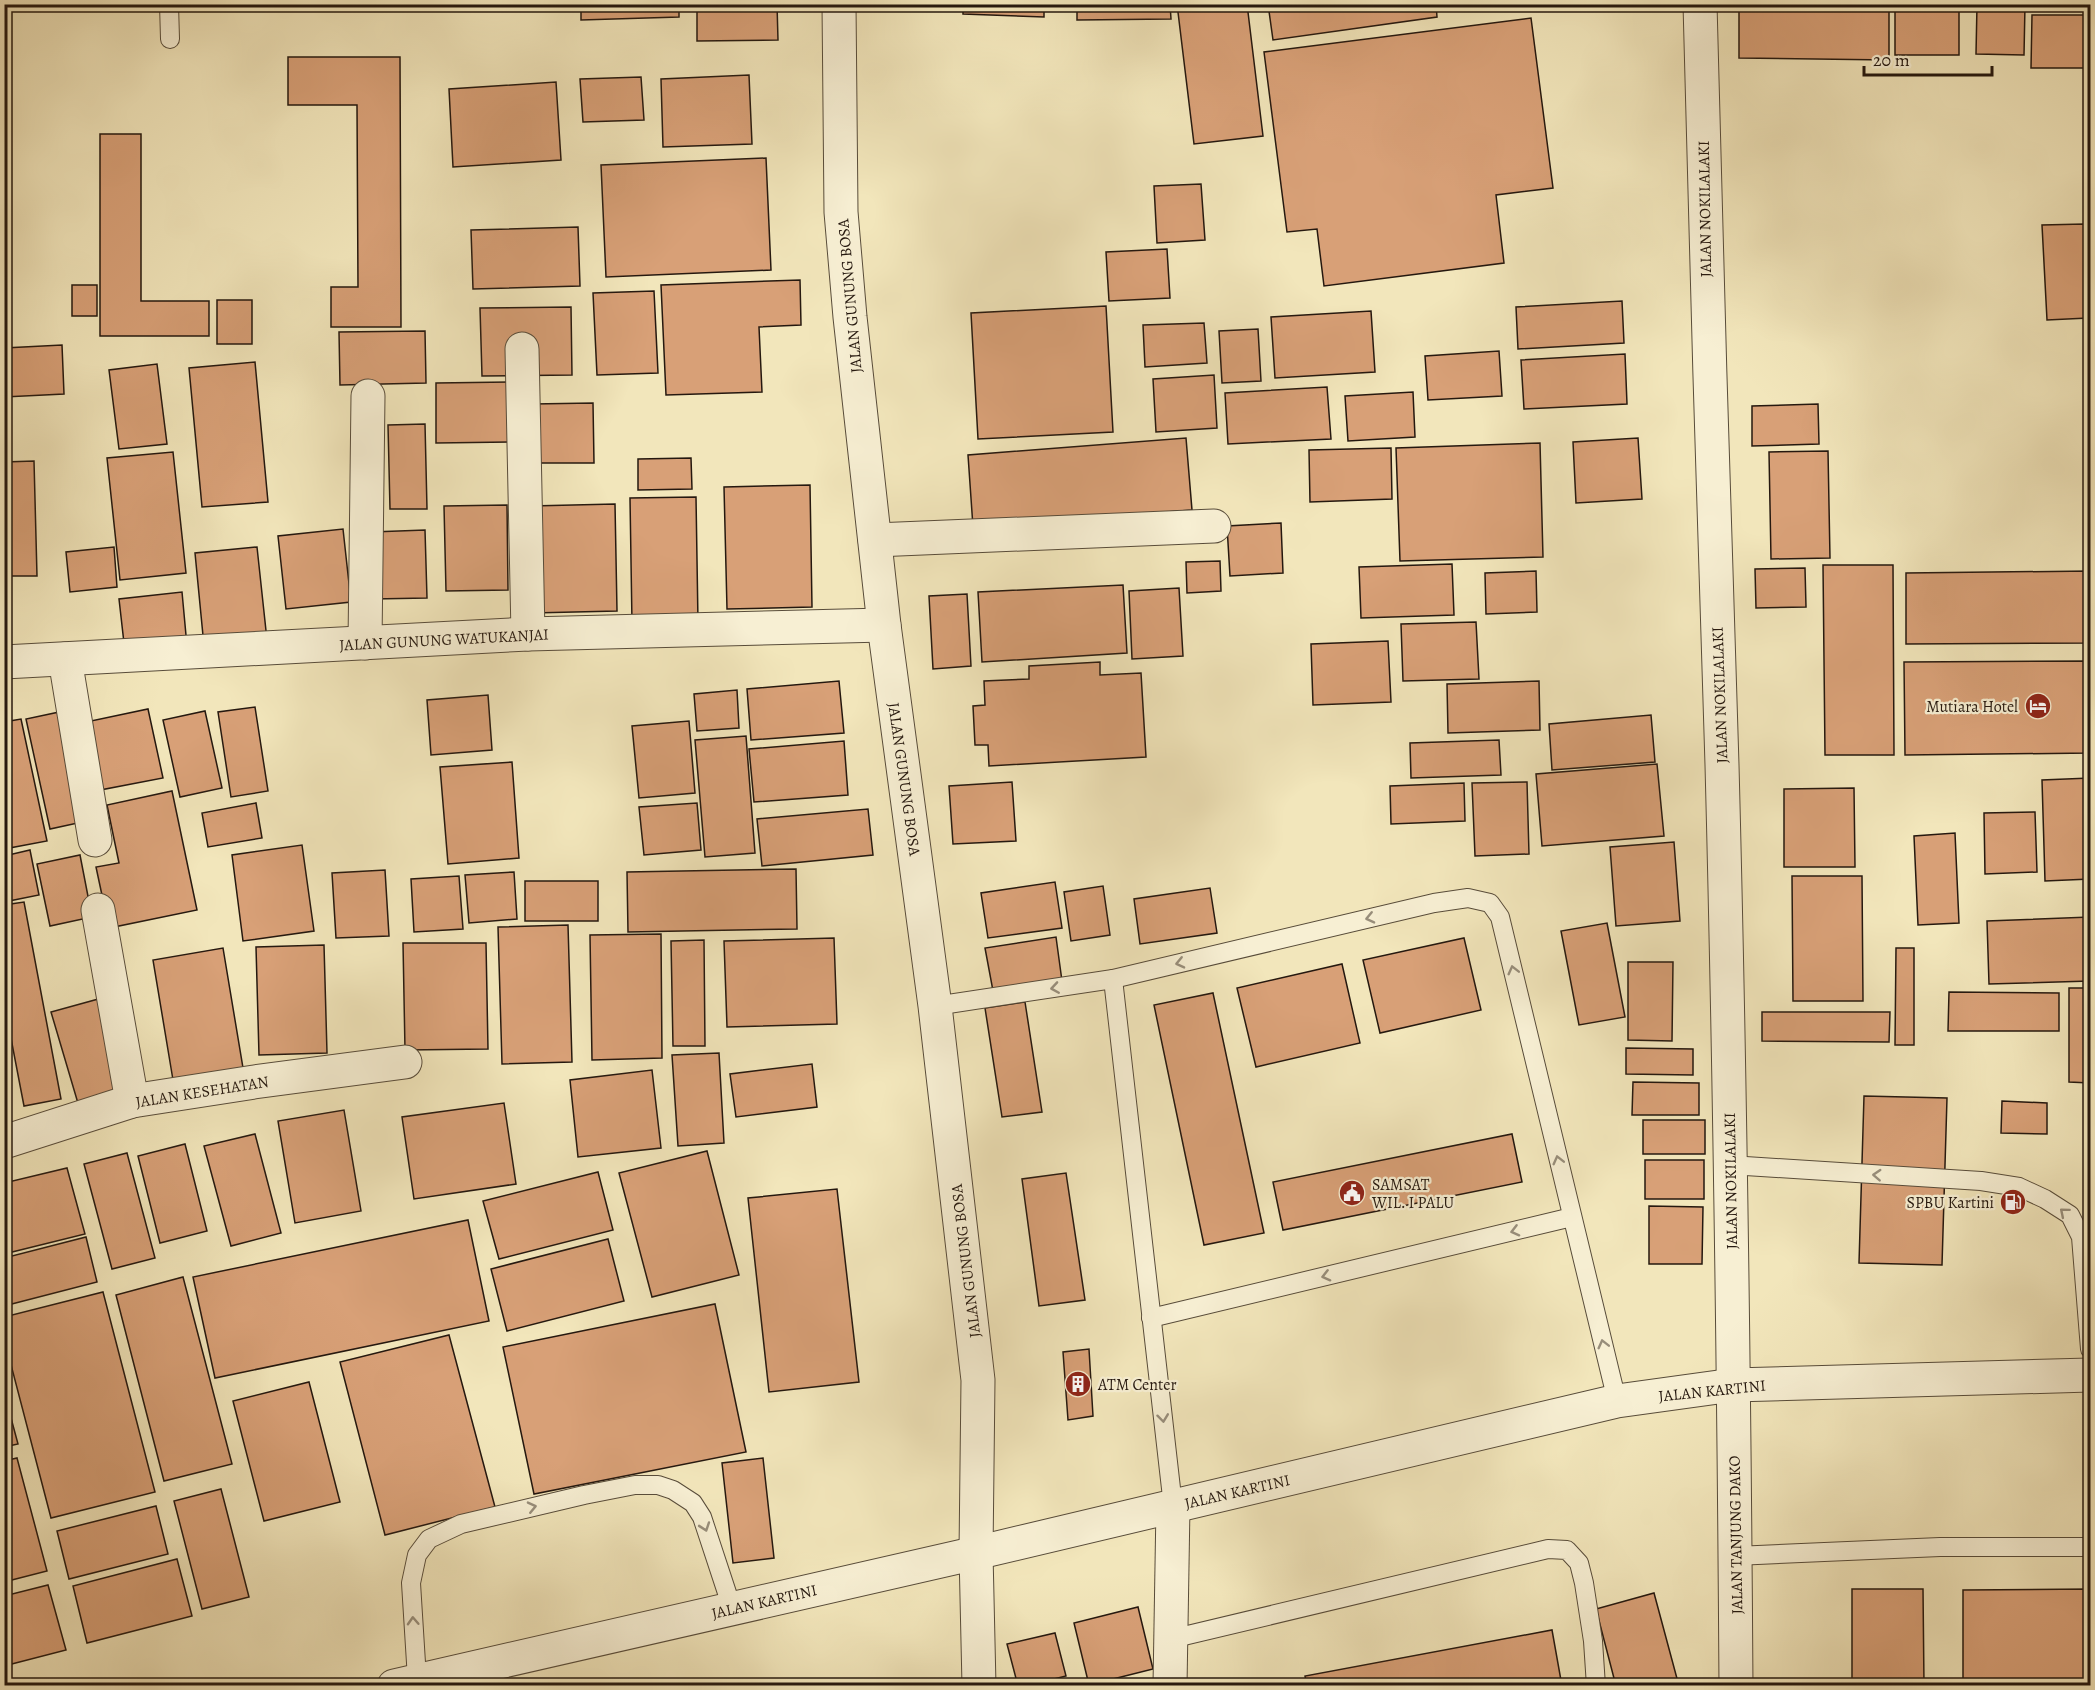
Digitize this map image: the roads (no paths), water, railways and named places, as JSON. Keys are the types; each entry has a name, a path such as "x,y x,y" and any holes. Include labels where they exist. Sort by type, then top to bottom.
{"street":[{"name":"JALAN GUNUNG BOSA","path":"839,4 842,212 850,317 884,625 935,1006 978,1380 976,1553 979,1686"},
{"name":"JALAN NOKILALAKI","path":"1700,4 1706,299 1722,766 1733,1385"},
{"path":"522,349 528,634"},
{"path":"365,643 368,396"},
{"path":"875,540 1214,526"},
{"name":"JALAN GUNUNG WATUKANJAI","path":"4,662 528,634 884,625"},
{"path":"65,659 95,840"},
{"path":"98,910 132,1101"},
{"name":"JALAN KESEHATAN","path":"4,1142 132,1101 405,1062"},
{"name":"JALAN KARTINI","path":"405,1682 976,1553 1617,1401 1733,1385 2091,1376"},
{"name":"JALAN TANJUNG DAKO","path":"1733,1385 1736,1686"},
{"path":"1170,1686 1173,1506"}],"lane":[{"path":"169,4 170,39"},
{"path":"935,1006 1113,979 1434,903 1468,898 1490,903 1500,917 1617,1401"},
{"path":"1113,979 1173,1506"},
{"path":"1730,1165 1981,1181 2019,1187 2045,1198 2070,1215 2081,1237 2091,1349"},
{"path":"1152,1318 1572,1217"},
{"path":"405,1682 411,1583 417,1555 429,1539 460,1524 584,1495 635,1485 658,1485 673,1490 693,1503 702,1517 732,1608"},
{"path":"1735,1556 1940,1547 2091,1547"},
{"path":"1171,1639 1548,1549 1567,1550 1579,1563 1584,1583 1593,1641 1596,1686"}],"place":[{"name":"Mutiara Hotel","path":"2038,706"},
{"name":"SAMSAT WIL. I PALU","path":"1352,1193"},
{"name":"SPBU Kartini","path":"2013,1202"},
{"name":"ATM Center","path":"1078,1384"}]}
